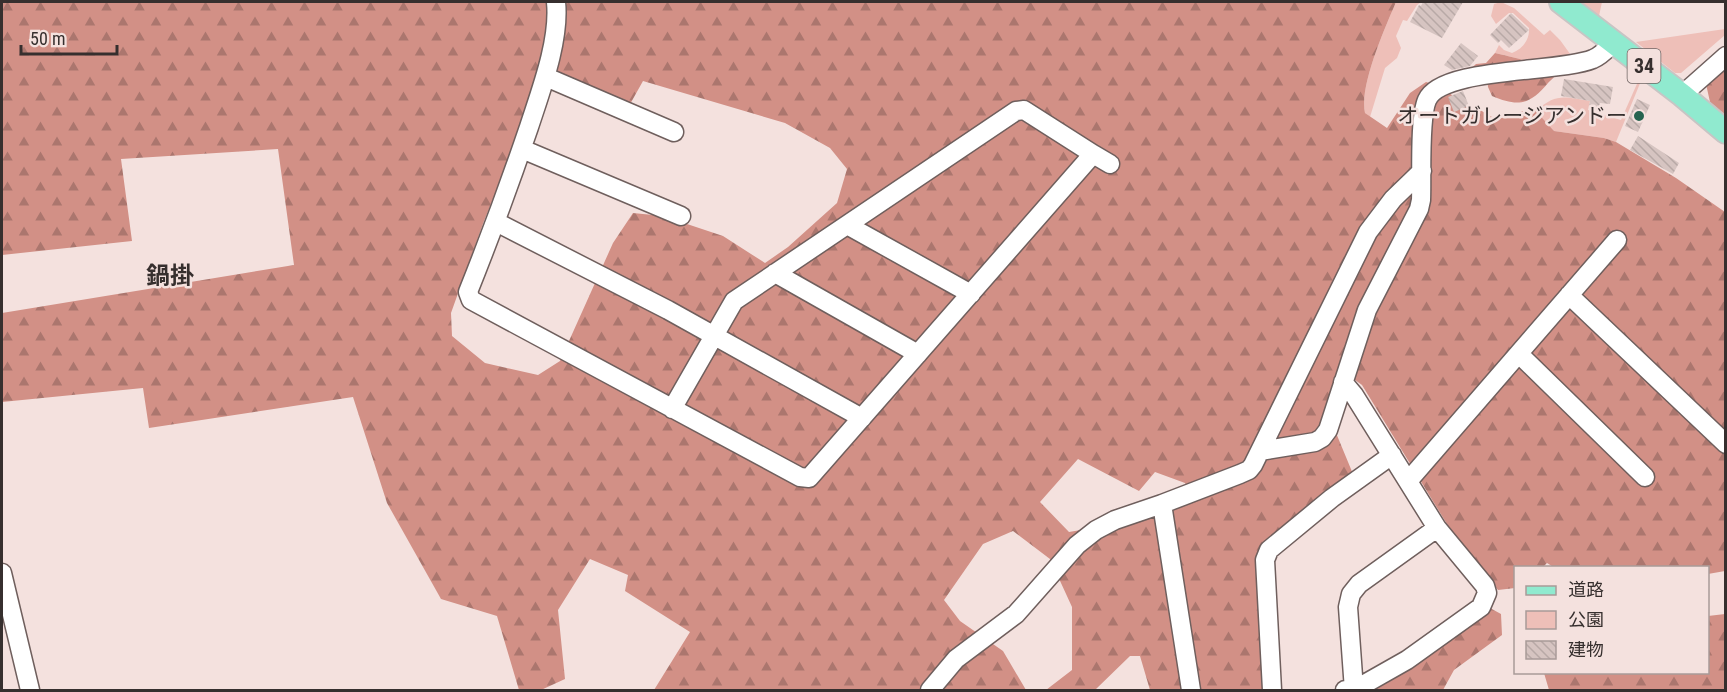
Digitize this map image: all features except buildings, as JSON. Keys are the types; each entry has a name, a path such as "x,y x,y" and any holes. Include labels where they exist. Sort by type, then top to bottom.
{"main road":[{"name":"34","path":"1562,2 1682,95 1725,132"}],"street":[{"path":"556,2 556,24 546,77 496,222 468,292 471,300 800,477 810,478 1093,154"},
{"path":"1260,451 1315,442 1322,438 1328,430 1367,310 1419,209 1424,114 1427,100 1434,90 1452,82 1474,77 1593,60 1614,42"},
{"path":"1682,95 1725,56"},
{"path":"546,77 674,132"},
{"path":"672,408 734,301 1016,111 1024,110 1110,165"},
{"path":"522,149 681,216"},
{"path":"930,690 956,659 1016,614 1077,545 1096,530 1115,520 1249,470 1368,232 1393,200 1422,171"},
{"path":"496,222 668,310 862,418"},
{"path":"847,225 971,294"},
{"path":"1409,480 1617,240"},
{"path":"775,273 918,354"},
{"path":"1569,295 1725,444"},
{"path":"1519,354 1645,477"},
{"path":"1343,382 1354,395 1409,480 1437,528 1485,586 1487,593 1481,607 1407,660 1354,690 1345,690"},
{"path":"1272,690 1265,561 1269,550 1332,498 1392,455"},
{"path":"1162,504 1191,690"},
{"path":"1354,690 1348,607 1351,594 1359,584 1437,528"},
{"path":"2,573 30,690"}],"green space":[{"path":"2,2 1396,2 1374,57 1364,102 1365,113 1387,128 1410,93 1426,82 1448,91 1459,103 1475,107 1492,117 1501,118 1527,110 1536,111 1554,131 1604,138 1616,142 1676,178 1725,212 1725,571 1709,574 1709,566 1552,566 1547,563 1544,566 1514,566 1514,588 1498,590 1461,547 1362,385 1340,369 1329,416 1353,474 1258,550 1266,690 1150,690 1140,656 1130,656 1095,690 1046,690 1072,670 1072,607 1050,559 1013,531 983,544 944,600 960,621 1003,651 1026,690 654,690 690,632 625,591 628,575 590,559 558,610 565,679 541,690 519,690 497,616 441,599 387,503 353,397 149,428 143,388 2,402 2,313 294,265 278,149 121,159 132,241 2,255","holes":["541,70 629,106 643,81 785,123 830,148 847,169 837,203 788,247 765,263 723,236 663,216 633,213 613,243 560,361 538,375 485,363 452,336 451,313","1078,459 1139,491 1155,472 1185,483 1192,497 1110,525 1069,532 1040,502"]},
{"path":"1396,2 1421,2 1407,21 1403,20 1396,36 1401,48 1397,58 1385,68 1370,117 1365,113 1364,102 1369,73"},
{"path":"1501,2 1514,8 1544,35 1550,30 1573,58 1531,66 1520,59 1495,53 1499,45 1512,53 1516,51 1525,44 1529,32 1529,28 1513,13 1509,13 1496,24 1491,16 1494,4"},
{"path":"1579,2 1602,2 1599,16"},
{"path":"1725,29 1725,35 1681,73 1675,73 1636,42"},
{"path":"1495,53 1520,59 1531,66 1557,72 1529,100 1516,103 1501,100 1492,96 1487,78 1468,71 1476,64 1486,63"},
{"path":"1613,54 1643,76 1616,142 1604,138 1554,131 1536,111 1549,101 1561,98 1590,101 1588,110 1621,120 1640,77"},
{"path":"1725,63 1725,115 1710,102 1706,84"},
{"path":"1490,608 1501,614 1502,635 1454,670 1443,690 1372,690 1385,677"},
{"path":"1725,614 1725,690 1549,690 1544,674 1709,674 1709,616"}],"place":[{"name":"オートガレージアンドー","path":"1639,116"}],"district":[{"name":"鍋掛","path":"170,276"}]}
